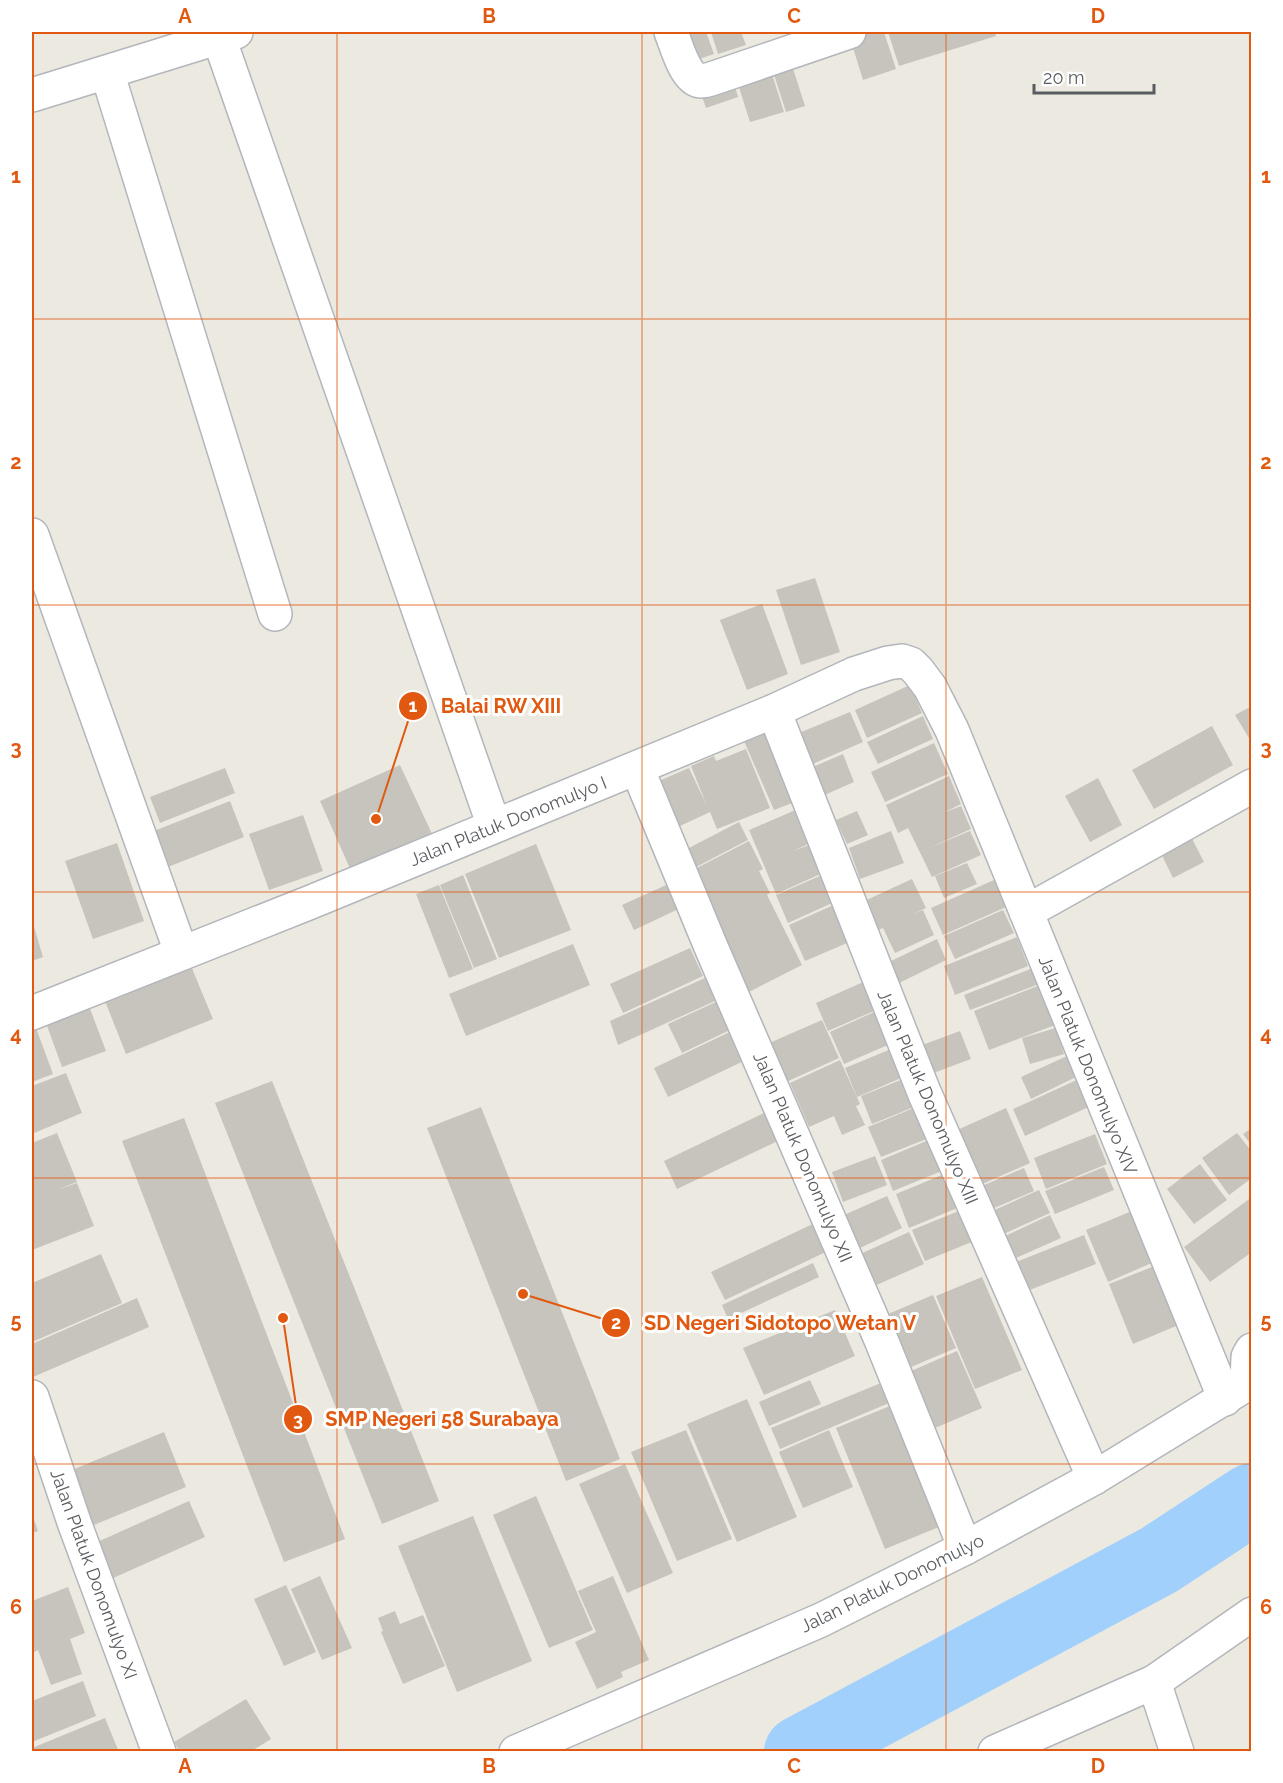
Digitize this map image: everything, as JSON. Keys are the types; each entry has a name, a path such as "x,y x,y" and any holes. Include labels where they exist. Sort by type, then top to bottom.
{"street":[{"path":"671,32 685,68 700,81 849,32"},
{"path":"32,95 228,35 494,826"},
{"path":"107,72 275,614"},
{"path":"32,535 181,952"},
{"name":"Jalan Platuk Donomulyo I","path":"32,1013 311,902 774,711 854,674 888,663 902,661 911,664 930,687 952,730"},
{"name":"Jalan Platuk Donomulyo XIII","path":"774,711 924,1092 1094,1478"},
{"name":"Jalan Platuk Donomulyo XIV","path":"952,730 1026,912 1241,1388"},
{"name":"Jalan Platuk Donomulyo XII","path":"637,768 711,947 882,1342 965,1548"},
{"path":"1026,912 1251,786"},
{"path":"1241,1388 1251,1350"},
{"name":"Jalan Platuk Donomulyo","path":"516,1752 821,1620 965,1548 1094,1478 1241,1388"},
{"name":"Jalan Platuk Donomulyo XI","path":"32,1396 74,1522 159,1752"},
{"path":"995,1752 1154,1682 1251,1614"},
{"path":"1154,1682 1177,1752"}],"building":[{"path":"681,32 706,32 714,54 690,62"},
{"path":"711,32 741,32 746,45 718,54"},
{"path":"861,32 884,32 896,69 863,80 849,35"},
{"path":"888,32 995,32 996,36 899,66"},
{"path":"789,56 805,106 786,112 770,62"},
{"path":"771,71 784,112 750,122 737,81"},
{"path":"732,77 738,97 706,108 699,88"},
{"path":"815,578 840,652 801,665 776,590"},
{"path":"762,604 788,674 747,690 720,620"},
{"path":"910,685 922,713 867,738 855,710"},
{"path":"1252,706 1252,743 1235,715"},
{"path":"850,712 863,742 808,766 794,735"},
{"path":"923,716 933,739 878,764 867,742"},
{"path":"1212,726 1233,765 1154,809 1132,770"},
{"path":"775,728 805,798 774,810 744,741"},
{"path":"934,743 948,774 885,802 871,772"},
{"path":"746,749 770,808 717,829 710,812 680,826 659,781 689,768 707,806 691,766 714,756 716,761"},
{"path":"843,754 854,782 820,797 808,769"},
{"path":"400,765 433,836 352,873 320,801"},
{"path":"225,768 235,793 160,823 150,797"},
{"path":"949,776 961,804 943,813 961,806 971,829 929,848 970,831 981,855 932,877 908,828 898,833 886,805"},
{"path":"1098,778 1122,825 1090,842 1065,796"},
{"path":"230,801 244,837 168,867 154,831"},
{"path":"800,808 815,841 793,851 812,844 825,872 776,894 749,830"},
{"path":"857,811 868,835 847,844 836,820"},
{"path":"303,815 323,871 269,890 249,834"},
{"path":"739,822 748,840 696,867 687,849"},
{"path":"1186,827 1204,862 1173,878 1156,843"},
{"path":"891,831 904,863 860,879 849,848"},
{"path":"749,841 763,869 759,871 770,893 767,895 802,965 747,993 693,870"},
{"path":"117,843 144,921 93,939 65,861"},
{"path":"536,844 571,930 499,958 465,874"},
{"path":"967,863 977,884 944,898 935,876"},
{"path":"829,872 841,899 788,923 776,895"},
{"path":"463,875 497,959 474,968 440,885"},
{"path":"912,879 926,908 912,914 923,910 934,935 895,953 883,928 873,932 860,903"},
{"path":"994,880 1006,907 943,935 931,908"},
{"path":"675,881 687,905 634,930 622,905"},
{"path":"439,885 473,969 449,978 416,894"},
{"path":"838,903 854,940 805,961 789,925"},
{"path":"1003,910 1014,933 955,959 944,936"},
{"path":"32,920 43,957 32,961"},
{"path":"1017,937 1028,966 955,995 944,966"},
{"path":"937,939 946,960 899,983 889,962"},
{"path":"573,944 590,985 466,1036 449,994"},
{"path":"690,948 703,976 623,1013 610,984"},
{"path":"191,966 213,1019 126,1054 105,1001"},
{"path":"1033,968 1039,984 970,1010 964,995"},
{"path":"718,972 726,996 618,1045 610,1021"},
{"path":"870,979 883,1007 828,1031 816,1003"},
{"path":"1040,985 1055,1025 989,1050 974,1011"},
{"path":"718,1001 732,1029 682,1053 668,1024"},
{"path":"89,1006 106,1051 62,1067 46,1023"},
{"path":"883,1008 897,1041 844,1064 830,1032"},
{"path":"822,1020 839,1058 784,1083 767,1044"},
{"path":"36,1028 53,1074 32,1082 32,1029"},
{"path":"1056,1028 1064,1054 1030,1064 1022,1038"},
{"path":"736,1029 750,1058 668,1097 654,1068"},
{"path":"960,1031 971,1059 928,1075 917,1047"},
{"path":"896,1047 908,1075 857,1097 845,1068"},
{"path":"1067,1056 1076,1077 1031,1099 1021,1077"},
{"path":"840,1060 860,1104 856,1106 865,1125 842,1135 834,1116 809,1127 790,1083"},
{"path":"66,1073 82,1113 34,1133 32,1086"},
{"path":"908,1077 919,1105 872,1124 861,1096"},
{"path":"1081,1078 1093,1105 1025,1136 1013,1109"},
{"path":"272,1081 439,1501 382,1524 215,1103"},
{"path":"921,1105 934,1136 881,1157 868,1127"},
{"path":"481,1107 620,1459 566,1481 427,1128"},
{"path":"1006,1108 1030,1163 980,1185 955,1131"},
{"path":"766,1112 780,1140 677,1189 664,1161"},
{"path":"184,1118 345,1539 284,1562 122,1141"},
{"path":"1252,1128 1252,1146 1243,1134"},
{"path":"57,1133 77,1182 56,1190 77,1183 94,1226 32,1250 32,1143"},
{"path":"1237,1133 1252,1152 1252,1178 1229,1195 1202,1158"},
{"path":"1095,1134 1107,1164 1046,1189 1034,1158"},
{"path":"936,1137 949,1168 893,1191 881,1160"},
{"path":"875,1156 887,1185 843,1202 832,1172"},
{"path":"1200,1164 1227,1200 1194,1224 1167,1189"},
{"path":"1104,1167 1114,1190 1055,1214 1045,1191"},
{"path":"1024,1168 1034,1191 985,1212 975,1189"},
{"path":"954,1170 967,1204 909,1228 896,1194"},
{"path":"1039,1190 1050,1213 999,1236 988,1213"},
{"path":"887,1196 902,1228 860,1248 844,1215"},
{"path":"1252,1197 1252,1252 1210,1282 1184,1247"},
{"path":"966,1208 979,1239 925,1261 912,1230"},
{"path":"1132,1211 1154,1262 1108,1282 1086,1230"},
{"path":"1050,1215 1061,1238 1009,1261 999,1239"},
{"path":"819,1221 832,1249 725,1300 711,1272"},
{"path":"909,1232 924,1264 872,1287 858,1255"},
{"path":"1084,1235 1096,1264 1022,1293 1011,1264"},
{"path":"101,1254 122,1303 32,1342 32,1283"},
{"path":"813,1263 819,1277 728,1319 722,1305"},
{"path":"1157,1265 1181,1324 1133,1344 1109,1284"},
{"path":"982,1277 1022,1370 975,1389 936,1296"},
{"path":"933,1295 956,1348 911,1367 888,1314"},
{"path":"137,1298 149,1327 33,1377 32,1344"},
{"path":"835,1310 855,1356 764,1395 743,1348"},
{"path":"957,1351 982,1408 928,1431 902,1375"},
{"path":"810,1380 821,1404 769,1426 759,1402"},
{"path":"881,1383 889,1403 780,1449 771,1428"},
{"path":"747,1399 797,1517 737,1542 687,1424"},
{"path":"890,1406 939,1527 885,1549 836,1428"},
{"path":"686,1430 732,1539 677,1561 631,1452"},
{"path":"829,1430 853,1487 803,1508 779,1452"},
{"path":"164,1432 186,1487 89,1527 67,1472"},
{"path":"625,1464 673,1573 627,1593 579,1484"},
{"path":"536,1496 593,1630 549,1648 493,1515"},
{"path":"189,1501 205,1537 111,1579 95,1543"},
{"path":"32,1514 38,1531 32,1533"},
{"path":"473,1516 532,1661 457,1692 398,1546"},
{"path":"320,1576 352,1648 322,1660 291,1589"},
{"path":"613,1576 649,1660 621,1672 623,1677 597,1689 575,1642 596,1632 578,1591"},
{"path":"286,1585 316,1652 284,1666 254,1599"},
{"path":"68,1587 85,1633 70,1639 82,1674 51,1685 38,1650 32,1653 32,1601"},
{"path":"395,1611 400,1624 423,1615 445,1666 403,1684 381,1632 383,1631 378,1618"},
{"path":"83,1681 96,1716 32,1742 32,1701"},
{"path":"246,1699 271,1739 250,1752 180,1752 174,1742"},
{"path":"105,1718 119,1752 32,1752 32,1748"}],"waterway":[{"path":"800,1752 1159,1560 1252,1499"}],"place":[{"name":"Balai RW XIII","path":"376,819"},
{"name":"SD Negeri Sidotopo Wetan V","path":"523,1294"},
{"name":"SMP Negeri 58 Surabaya","path":"283,1318"}]}
